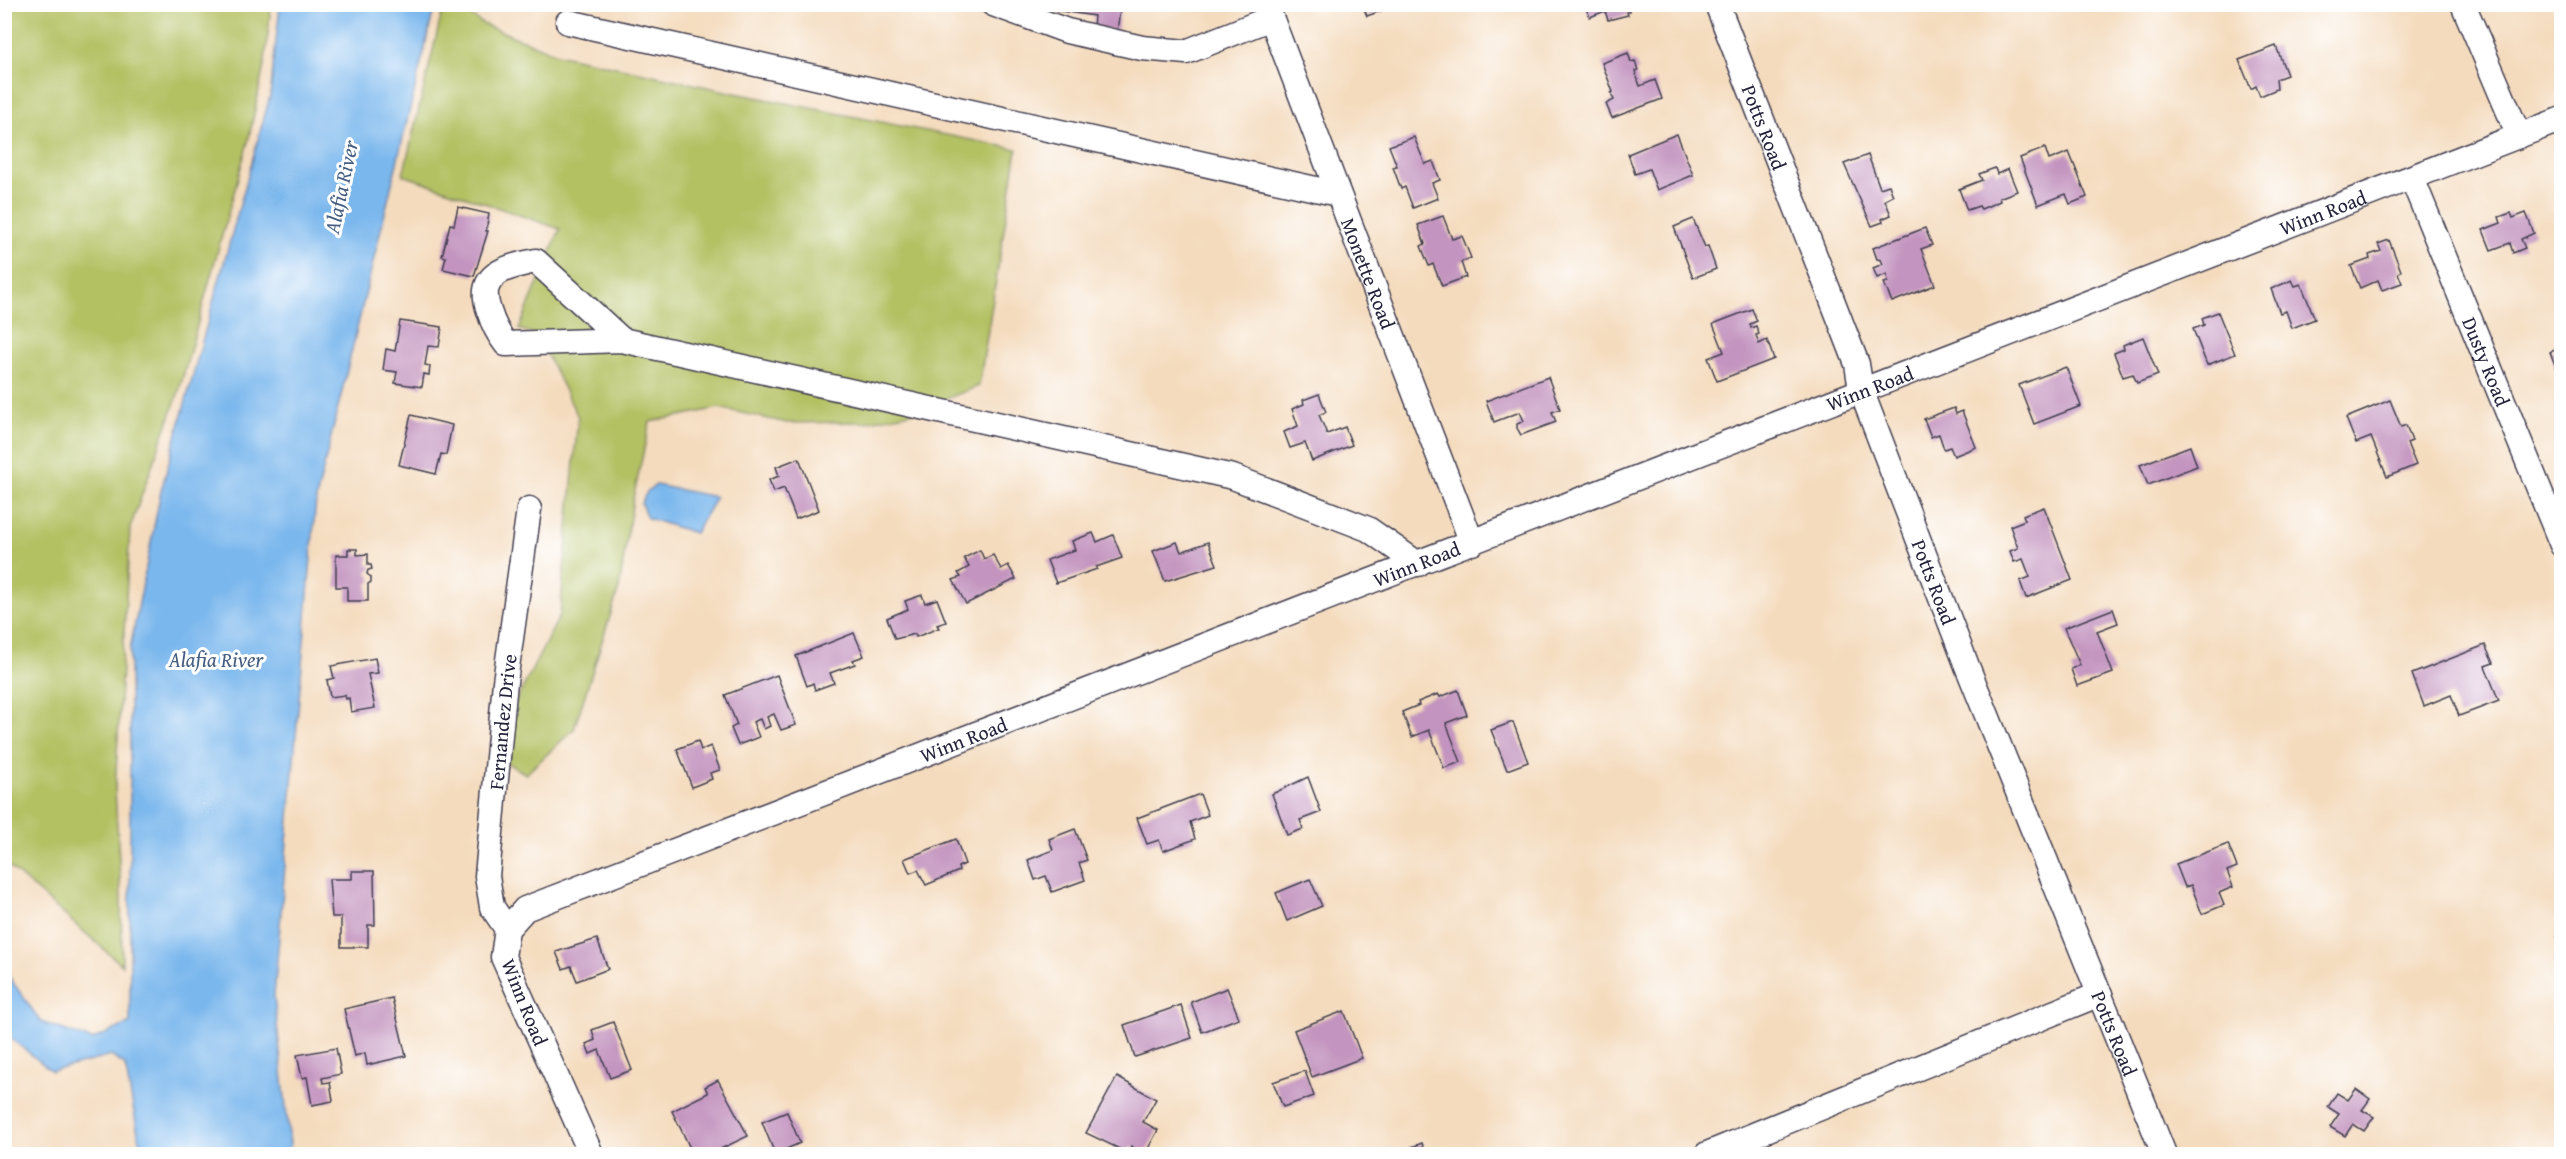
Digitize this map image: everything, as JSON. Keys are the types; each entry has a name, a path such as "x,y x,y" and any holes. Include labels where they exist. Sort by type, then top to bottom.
{"street":[{"path":"993,4 1067,31 1142,48 1186,52 1268,11"},
{"name":"Potts Road","path":"1718,4 1857,364 1861,390 1967,666 2164,1155"},
{"path":"2463,4 2519,136"},
{"name":"Monette Road","path":"1268,11 1472,543"},
{"path":"568,22 1338,194"},
{"name":"Winn Road","path":"591,1155 503,957 507,929 525,909 2562,119"},
{"name":"Dusty Road","path":"2412,177 2562,545"},
{"path":"622,340 536,261 512,266 494,276 486,286 484,297 497,332 506,344 622,340 1233,477 1368,529 1418,564"},
{"name":"Fernandez Drive","path":"507,929 492,907 487,876 504,682 529,509"},
{"path":"1707,1155 2100,994"}],"green space":[{"path":"5,4 271,5 265,61 249,138 179,391 130,528 115,789 122,965 5,863"},
{"path":"444,4 456,5 483,24 557,54 730,92 1017,149 979,386 910,413 865,422 787,423 719,408 650,422 633,499 619,588 574,729 526,774 507,763 513,707 560,615 578,417 537,335 519,329 560,229 403,175"}],"water":[{"name":"Alafia River","path":"280,5 435,5 316,499 274,996 291,1154 142,1154 125,1065 111,1056 52,1071 5,1034 5,971 41,1022 92,1040 130,1023 130,649 161,491 270,96"},
{"path":"656,485 716,497 695,533 647,518 641,503 648,490"}],"building":[{"path":"1056,4 1121,4 1117,31 1093,27 1094,16 1055,10"},
{"path":"1362,4 1397,4 1397,5 1367,16"},
{"path":"1584,5 1628,5 1630,11 1627,12 1628,15 1608,20 1605,11 1590,17"},
{"path":"2276,46 2287,75 2276,79 2277,89 2260,96 2256,86 2251,89 2239,60"},
{"path":"1628,53 1631,62 1635,61 1638,70 1635,71 1640,86 1655,80 1662,99 1612,118 1606,104 1614,100 1611,93 1613,92 1602,63"},
{"path":"1677,134 1693,175 1657,190 1649,169 1635,174 1628,154"},
{"path":"1414,137 1425,164 1433,161 1440,180 1432,183 1438,198 1413,208 1405,187 1401,189 1393,167 1397,166 1389,146"},
{"path":"2045,148 2049,160 2069,152 2087,197 2070,204 2066,194 2038,205 2020,158"},
{"path":"1868,155 1880,188 1889,185 1893,196 1885,200 1891,215 1882,219 1883,222 1872,226 1844,164"},
{"path":"1995,168 1997,174 2008,169 2017,191 1981,209 1979,206 1967,210 1959,189 1982,180 1979,174"},
{"path":"458,207 489,214 486,231 488,231 474,276 443,269 446,257 442,256 450,224 454,225"},
{"path":"2511,213 2513,218 2526,213 2534,233 2521,239 2525,248 2513,253 2510,243 2491,250 2483,230 2501,223 2499,217"},
{"path":"1443,216 1452,239 1462,236 1471,258 1461,262 1466,277 1442,286 1433,264 1429,266 1421,246 1425,244 1418,225"},
{"path":"1693,219 1705,247 1708,246 1716,269 1693,278 1674,227"},
{"path":"1925,228 1932,245 1921,249 1935,285 1892,302 1884,283 1888,282 1887,274 1877,278 1873,268 1883,264 1877,259 1873,248"},
{"path":"2389,240 2401,271 2398,273 2402,283 2382,290 2378,280 2360,288 2351,266 2370,259 2369,255 2381,251 2378,244"},
{"path":"2292,280 2295,286 2301,284 2315,319 2292,328 2286,311 2280,313 2271,289"},
{"path":"1752,309 1757,321 1750,324 1751,328 1756,326 1759,344 1767,340 1774,359 1717,381 1708,358 1724,352 1713,324"},
{"path":"2218,312 2235,354 2207,365 2193,329 2204,325 2202,318"},
{"path":"400,321 442,327 439,347 428,346 425,365 430,366 429,375 424,374 422,387 395,383 397,372 383,370 386,349 395,351"},
{"path":"2143,337 2158,375 2137,383 2133,374 2123,377 2114,353 2124,349 2123,345"},
{"path":"2562,347 2562,380 2561,380 2550,352"},
{"path":"2066,367 2081,406 2034,424 2019,385"},
{"path":"1548,377 1560,409 1552,412 1556,422 1521,435 1517,428 1517,424 1524,421 1520,412 1494,422 1486,401"},
{"path":"1319,394 1326,412 1319,415 1327,434 1345,427 1352,445 1312,461 1305,443 1290,448 1284,432 1298,426 1292,409 1304,404 1303,400"},
{"path":"2390,400 2401,427 2406,425 2412,441 2407,443 2416,465 2387,477 2371,437 2356,443 2346,418"},
{"path":"1954,408 1956,414 1962,411 1976,447 1954,456 1950,447 1944,449 1939,434 1931,437 1924,419"},
{"path":"411,415 452,425 446,455 441,454 436,474 399,465"},
{"path":"2190,446 2197,466 2148,485 2140,465"},
{"path":"799,458 819,510 796,519 784,488 774,492 769,480 779,476 776,467"},
{"path":"2044,507 2072,580 2026,598 2020,581 2030,577 2023,559 2014,562 2010,551 2018,548 2010,526 2025,520 2023,515"},
{"path":"1093,533 1097,542 1113,535 1122,558 1056,583 1047,560 1075,550 1072,541"},
{"path":"1177,542 1181,552 1208,542 1217,565 1165,581 1153,551"},
{"path":"348,549 357,549 357,555 368,554 368,565 371,565 372,569 368,570 367,574 371,577 371,582 368,584 368,601 347,601 347,587 336,587 336,555 348,555"},
{"path":"980,550 984,559 993,555 1001,569 1008,565 1016,579 966,604 953,580 961,577 958,573 969,567 964,558"},
{"path":"922,595 925,603 937,599 946,622 937,625 939,628 916,637 915,634 895,639 887,618 908,609 905,601"},
{"path":"2113,609 2118,623 2097,631 2113,673 2077,686 2071,669 2080,665 2064,628"},
{"path":"854,633 864,656 853,660 855,664 830,673 834,683 815,690 813,683 807,686 796,656"},
{"path":"2485,645 2493,663 2485,666 2499,701 2459,716 2451,695 2424,706 2412,674"},
{"path":"375,658 378,673 368,674 375,708 351,712 349,698 346,699 345,695 330,697 327,680 334,678 331,666"},
{"path":"777,675 796,725 781,730 774,714 767,717 770,726 764,729 760,719 753,722 759,737 738,745 731,728 737,725 725,695"},
{"path":"1458,690 1467,715 1446,723 1461,762 1444,768 1429,730 1412,737 1402,712 1438,694 1440,697"},
{"path":"1513,722 1528,762 1507,770 1491,730"},
{"path":"698,741 701,750 711,746 720,770 710,773 712,779 692,787 677,749"},
{"path":"1308,777 1321,812 1300,820 1303,829 1287,835 1272,794"},
{"path":"1200,794 1208,815 1190,822 1195,839 1163,851 1159,840 1147,844 1137,818"},
{"path":"1075,829 1087,860 1079,863 1085,880 1052,892 1046,876 1035,880 1028,860 1053,850 1049,839"},
{"path":"956,839 965,864 958,867 959,871 926,885 918,870 910,873 904,859"},
{"path":"2228,844 2237,867 2227,871 2233,887 2219,893 2224,905 2202,914 2191,885 2185,887 2176,864"},
{"path":"352,871 374,871 375,925 368,925 368,947 341,947 341,917 332,917 329,879 352,879"},
{"path":"1310,879 1322,906 1287,921 1276,893"},
{"path":"2562,934 2562,948 2561,948 2557,936"},
{"path":"597,939 608,969 577,981 571,966 563,969 556,952"},
{"path":"1227,988 1239,1018 1202,1032 1191,1002"},
{"path":"392,998 406,1056 367,1065 365,1053 355,1056 344,1009"},
{"path":"1181,1005 1192,1038 1135,1057 1124,1025"},
{"path":"1344,1011 1362,1058 1312,1077 1294,1030"},
{"path":"613,1022 632,1070 610,1078 599,1050 590,1054 586,1044 595,1040 592,1030"},
{"path":"336,1048 341,1074 322,1078 323,1083 330,1082 333,1101 312,1105 307,1077 302,1078 297,1055"},
{"path":"1305,1071 1314,1096 1283,1107 1273,1082"},
{"path":"1117,1077 1156,1099 1143,1122 1158,1130 1145,1154 1131,1146 1128,1153 1086,1133"},
{"path":"718,1080 748,1136 710,1154 693,1154 672,1111 708,1093 705,1087"},
{"path":"2356,1089 2370,1099 2362,1110 2374,1117 2364,1131 2353,1124 2345,1136 2330,1127 2339,1114 2328,1107 2337,1093 2348,1100"},
{"path":"787,1112 800,1143 775,1154 762,1122"},
{"path":"1422,1143 1426,1154 1394,1154"}]}
